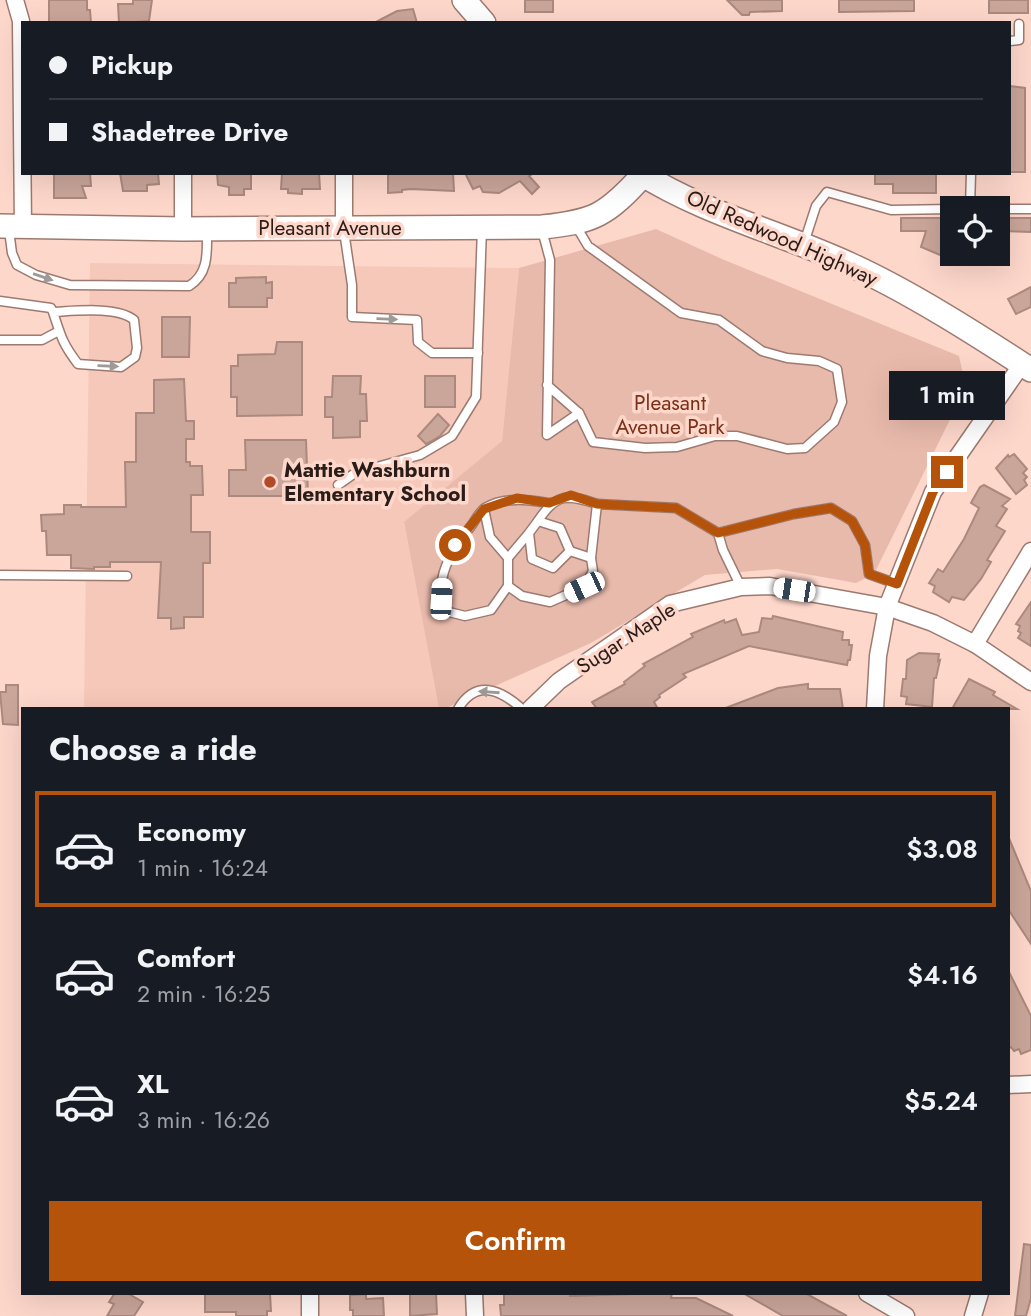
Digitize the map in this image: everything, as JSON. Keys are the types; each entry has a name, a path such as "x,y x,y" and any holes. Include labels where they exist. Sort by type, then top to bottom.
{"street":[{"path":"11,227 21,21 15,0"},
{"path":"464,0 482,21"},
{"path":"183,175 183,229"},
{"path":"344,175 344,229"},
{"name":"Pleasant Avenue","path":"11,227 542,227 575,224 595,218 619,202 640,175"},
{"name":"Old Redwood Highway","path":"643,175 720,213 851,265 1026,367"},
{"path":"876,707 878,656 887,607 933,492 1026,367"},
{"path":"975,644 1031,551"},
{"name":"Sugar Maple","path":"532,707 559,681 670,604 741,587 770,586 887,607 933,623 975,644 1031,682"},
{"path":"1010,1085 1031,1084"},
{"path":"310,1295 310,1316"},
{"path":"474,1295 475,1316"},
{"path":"870,1295 906,1316"},
{"path":"973,1316 978,1295"}],"lane":[{"path":"1011,40 1018,40 1018,24"},
{"path":"970,196 971,175"},
{"path":"803,246 816,205 827,192 891,210 940,209"},
{"path":"1010,209 1031,209"},
{"path":"547,385 579,414 593,442 645,448 677,447 715,436 737,436 787,449 805,448 834,422 842,402 837,369 819,361 787,358 762,351 719,320 681,313 588,246 575,224"},
{"path":"11,227 12,253 17,265 36,275 70,285 102,287 190,286 198,281 207,259 207,229"},
{"path":"338,485 355,473 420,455 452,436 476,397 482,227"},
{"path":"542,227 550,260 547,435 579,414"},
{"path":"344,229 352,285 352,317 417,320 418,342 432,353 478,354"},
{"path":"0,301 51,308 57,332 78,364 121,367 135,357 137,348 134,320 128,315 99,311 53,312"},
{"path":"0,340 42,340 57,332"},
{"path":"549,503 508,558 508,586 491,610 465,616 446,611 441,599 442,575 455,545 484,509 517,498 549,503 571,495 597,504 676,508 718,533 741,587"},
{"path":"508,586 522,596 550,602 584,587 593,571 591,558 597,504"},
{"path":"718,533 794,514 831,508 852,521 865,545 869,574 897,584"},
{"path":"484,509 490,537 508,558"},
{"path":"538,521 560,528 570,551 591,558"},
{"path":"529,533 532,559 553,568 570,551"},
{"path":"0,575 127,576"},
{"path":"459,707 464,698 478,691 493,690 509,697 520,707"}],"shaded area":[{"name":"Mattie Washburn Elementary School","path":"90,263 519,268 502,441 404,523 439,707 84,707"}],"green space":[{"name":"Pleasant Avenue Park","path":"656,229 722,259 959,356 966,387 874,574 856,583 777,569 705,575 591,643 448,707 439,707 404,522 502,441 519,268"}],"building":[{"path":"49,0 87,0 91,21 49,21"},
{"path":"133,0 152,0 149,21 119,21 118,4 133,4"},
{"path":"525,0 553,0 553,12 525,12"},
{"path":"727,0 782,0 782,11 750,12 749,15 742,15"},
{"path":"839,0 914,0 914,11 839,12"},
{"path":"989,0 1028,0 1028,13 989,13"},
{"path":"413,9 416,21 378,21 397,11"},
{"path":"1011,86 1025,88 1025,172 1011,172"},
{"path":"54,175 90,175 91,186 82,186 86,198 54,198"},
{"path":"120,175 158,175 159,184 147,185 147,191 123,191"},
{"path":"217,175 251,175 251,189 244,189 244,195 229,195 229,187 218,185"},
{"path":"282,175 319,175 320,189 302,189 302,194 288,193 288,189 281,189"},
{"path":"388,175 453,175 454,191 410,189 388,193"},
{"path":"466,175 531,175 539,187 532,194 520,181 499,193 483,192 480,186 473,189"},
{"path":"875,175 936,175 936,193 893,193 893,184 875,184"},
{"path":"901,218 940,218 940,255 921,247 926,231 901,231"},
{"path":"1010,218 1031,218 1031,232 1010,231"},
{"path":"266,277 266,283 272,282 272,298 267,298 267,307 229,307 229,283 236,283 236,278"},
{"path":"1031,287 1031,307 1016,314 1008,299"},
{"path":"162,317 190,317 189,357 162,357"},
{"path":"277,342 302,342 302,415 237,416 237,397 231,397 231,366 238,366 238,355 275,354"},
{"path":"333,376 361,376 360,394 366,394 367,421 360,421 360,437 333,438 333,417 325,417 325,397 332,397"},
{"path":"425,376 455,376 455,407 425,407"},
{"path":"184,379 186,421 194,421 194,439 186,439 186,462 190,462 190,466 202,466 203,495 191,495 191,532 210,532 210,563 203,563 203,617 184,617 184,628 171,629 171,618 158,618 161,562 110,562 110,567 71,568 71,555 47,555 46,531 42,531 41,515 64,514 64,505 126,507 125,462 136,462 136,413 154,413 154,380"},
{"path":"438,414 449,425 440,436 426,444 418,436"},
{"path":"245,440 306,440 308,496 229,496 229,470 246,470"},
{"path":"1014,454 1027,469 1023,473 1027,477 1024,480 1027,485 1016,494 996,468 1008,455 1009,457"},
{"path":"984,485 1010,499 1002,506 1007,509 996,526 1005,531 987,560 991,562 981,579 964,600 952,597 949,602 933,592 935,586 929,583 938,569 943,572 964,539 979,508 971,503"},
{"path":"1031,602 1031,646 1018,638 1021,633 1018,631 1020,626 1016,624"},
{"path":"773,616 843,632 842,640 849,640 849,645 852,645 850,660 847,665 749,646 683,674 686,677 659,695 654,702 657,707 596,707 592,702 625,684 624,682 645,666 643,664 693,637 691,634 724,620 725,623 736,619 742,635 759,632 762,618 772,619"},
{"path":"919,653 939,654 932,707 906,704 907,697 901,696 903,679 906,679 907,660"},
{"path":"969,679 995,692 993,695 1017,709 1010,707 953,707"},
{"path":"808,684 808,689 840,689 843,707 728,707 778,688"},
{"path":"6,685 18,685 18,725 3,724 0,692 6,692"},
{"path":"1010,841 1031,891 1031,944 1010,912"},
{"path":"1010,974 1031,1016 1031,1050 1021,1054 1019,1049 1014,1051 1011,1047"},
{"path":"1024,1244 1031,1245 1031,1298 1026,1316 1015,1316"},
{"path":"114,1295 131,1295 143,1302 134,1316 107,1316 114,1304 109,1302"},
{"path":"205,1295 270,1295 271,1311 267,1311 267,1316 205,1312"},
{"path":"350,1295 366,1295 366,1299 383,1298 384,1316 353,1316 353,1310 350,1310"},
{"path":"410,1295 436,1295 437,1314 410,1316"},
{"path":"504,1295 672,1295 671,1298 696,1298 733,1316 501,1316 500,1305 504,1305"},
{"path":"746,1295 809,1295 847,1316 783,1316"}],"place":[{"name":"Mattie Washburn Elementary School","path":"270,482"}],"route":[{"path":"455,545 484,509 517,498 549,503 571,495 597,504 676,508 718,533 794,514 831,508 852,521 865,545 869,574 897,584 933,492 947,472"}]}
